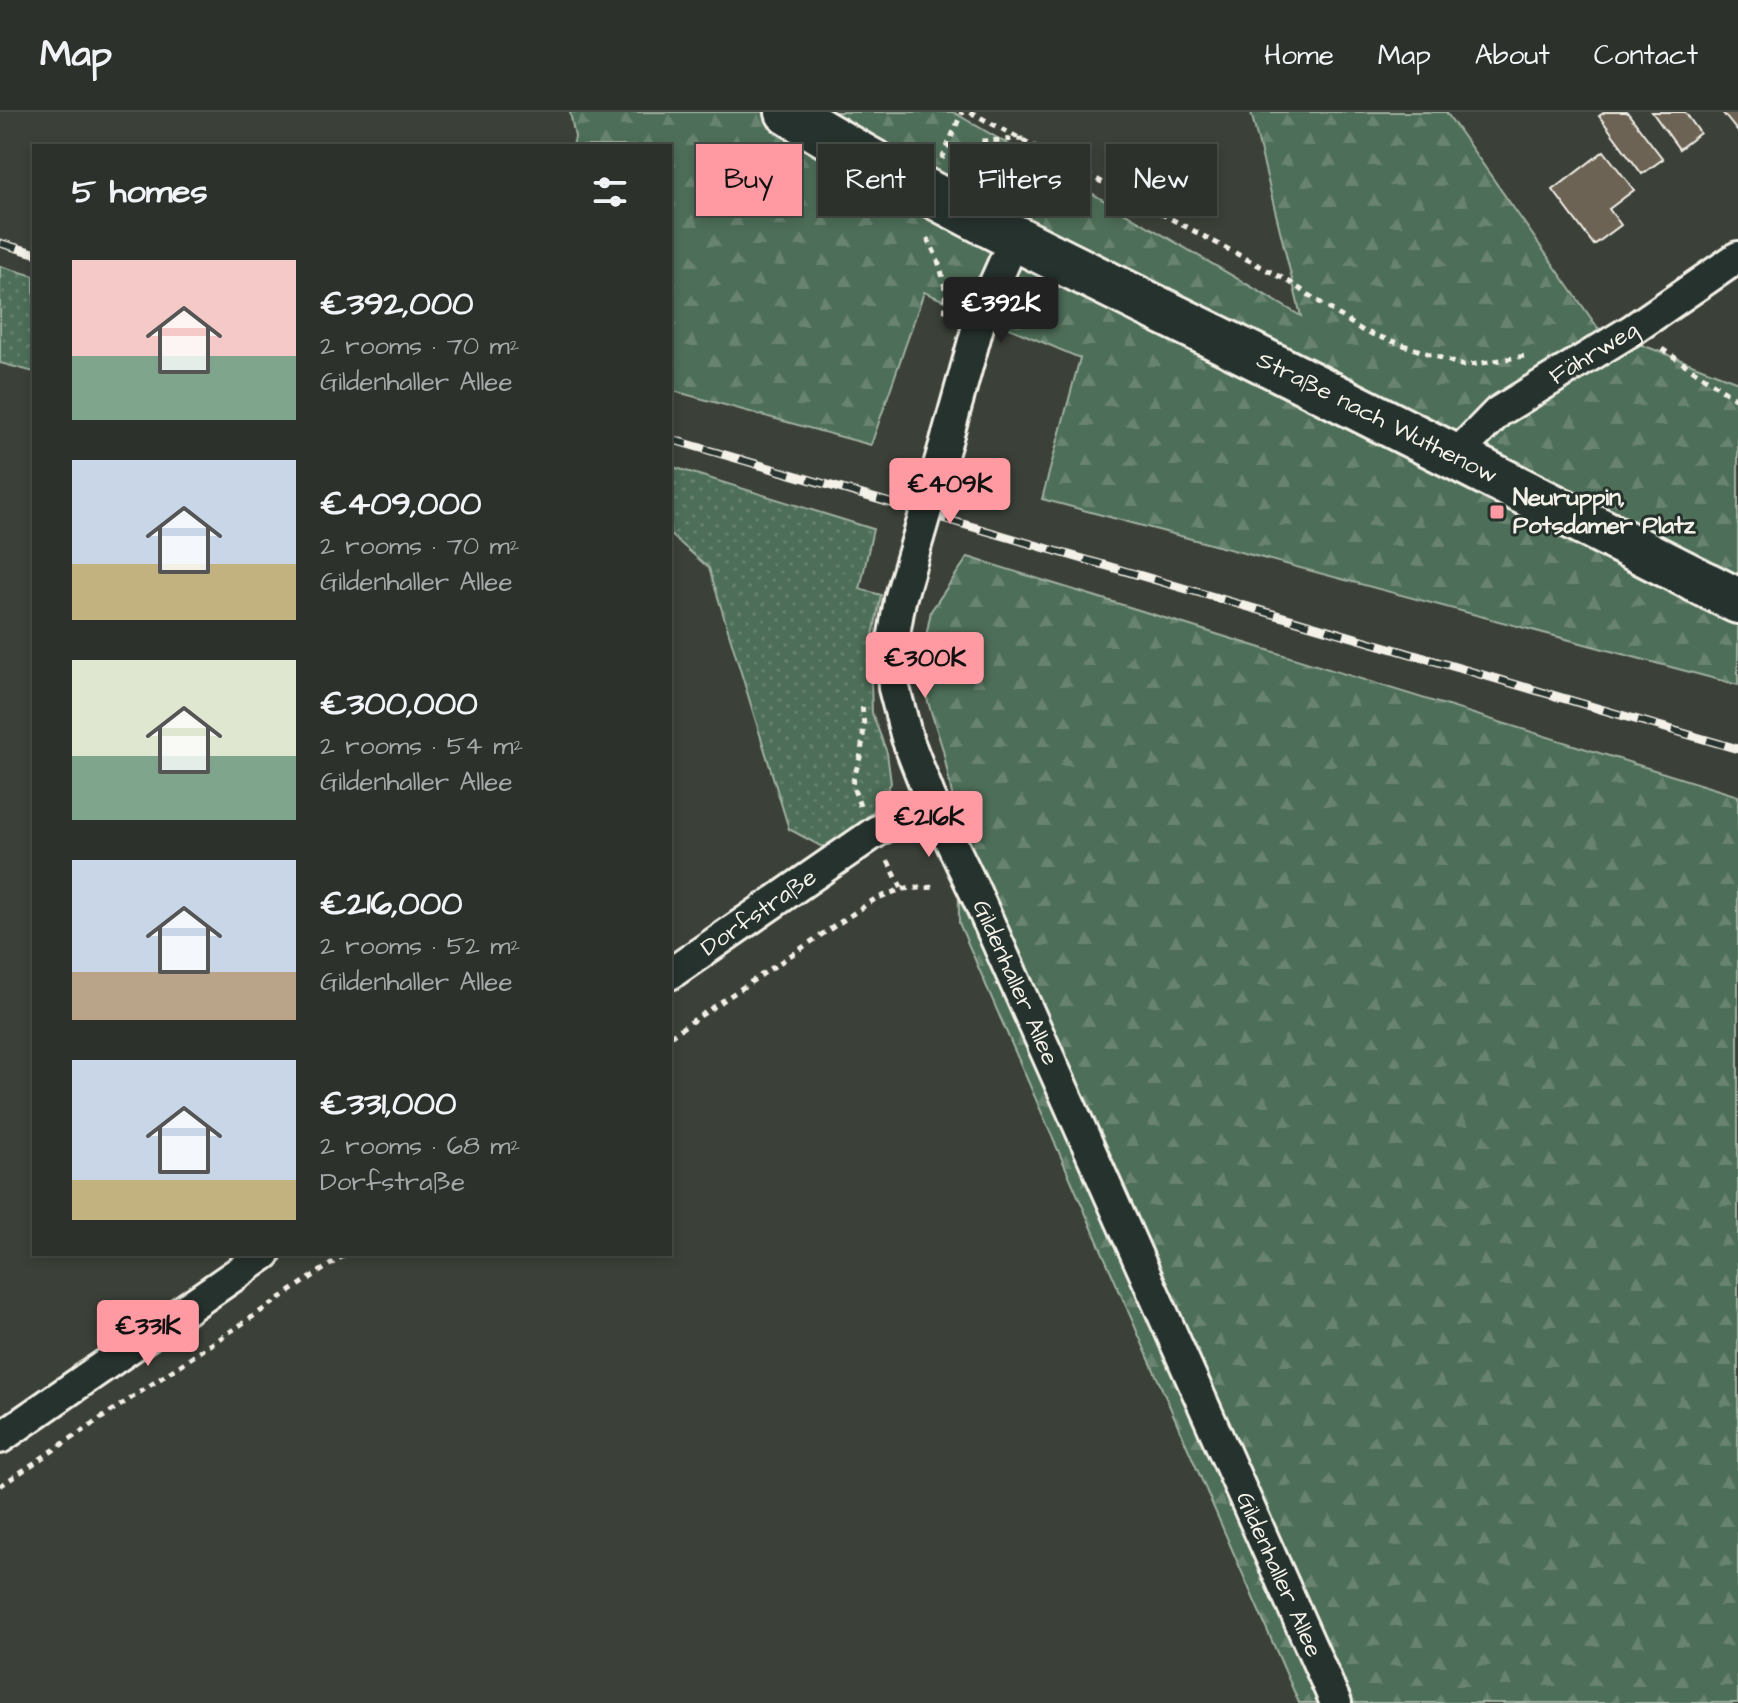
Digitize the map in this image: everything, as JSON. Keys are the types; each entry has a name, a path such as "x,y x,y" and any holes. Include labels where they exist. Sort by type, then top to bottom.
{"main road":[{"name":"Straße nach Wuthenow","path":"788,112 846,144"},
{"name":"Straße nach Wuthenow","path":"934,181 1015,238 1455,456 1738,601"}],"street":[{"name":"Gildenhaller Allee","path":"1015,238 982,312 900,600 892,646 894,688 907,738 931,800 976,894 1336,1703"},
{"name":"Fährweg","path":"1455,456 1498,412 1632,330 1738,257"},
{"name":"Dorfstraße","path":"672,973 874,833 931,800"},
{"path":"0,1438 262,1256"}],"path":[{"path":"934,175 962,112"},
{"path":"970,112 1288,281 1363,331 1464,366 1525,356"},
{"path":"934,178 981,141 1025,139"},
{"path":"916,216 938,258 947,299 943,325"},
{"path":"1632,330 1738,400"},
{"path":"672,1035 875,899 902,889"},
{"path":"0,1486 343,1256"}],"green space":[{"path":"570,112 953,112 1008,144 950,144 950,216 1090,216 1090,192 1106,202 1106,216 1130,216 1301,316 1251,112 1446,112 1598,328 1738,382 1738,685 1042,499 1080,358 924,292 871,445 672,391 672,144 573,144"},
{"path":"0,266 32,275 32,371 0,363"},
{"path":"672,467 873,529 860,589 881,595 870,651 872,713 887,753 891,783 877,808 828,850 789,829 709,568 672,536"},
{"path":"968,557 1738,796 1738,1703 1299,1703 959,923 958,824 943,750 919,673 931,611"}],"building":[{"path":"1605,112 1627,112 1663,159 1642,174 1599,116"},
{"path":"1652,112 1685,112 1700,133 1679,149"},
{"path":"1722,112 1738,112 1738,132"},
{"path":"1604,151 1634,190 1609,209 1621,225 1594,245 1553,190"}],"railway":[{"path":"0,243 32,252"},
{"path":"672,440 1738,749"}],"place":[{"name":"Neuruppin, Potsdamer Platz","path":"1497,512"}]}
